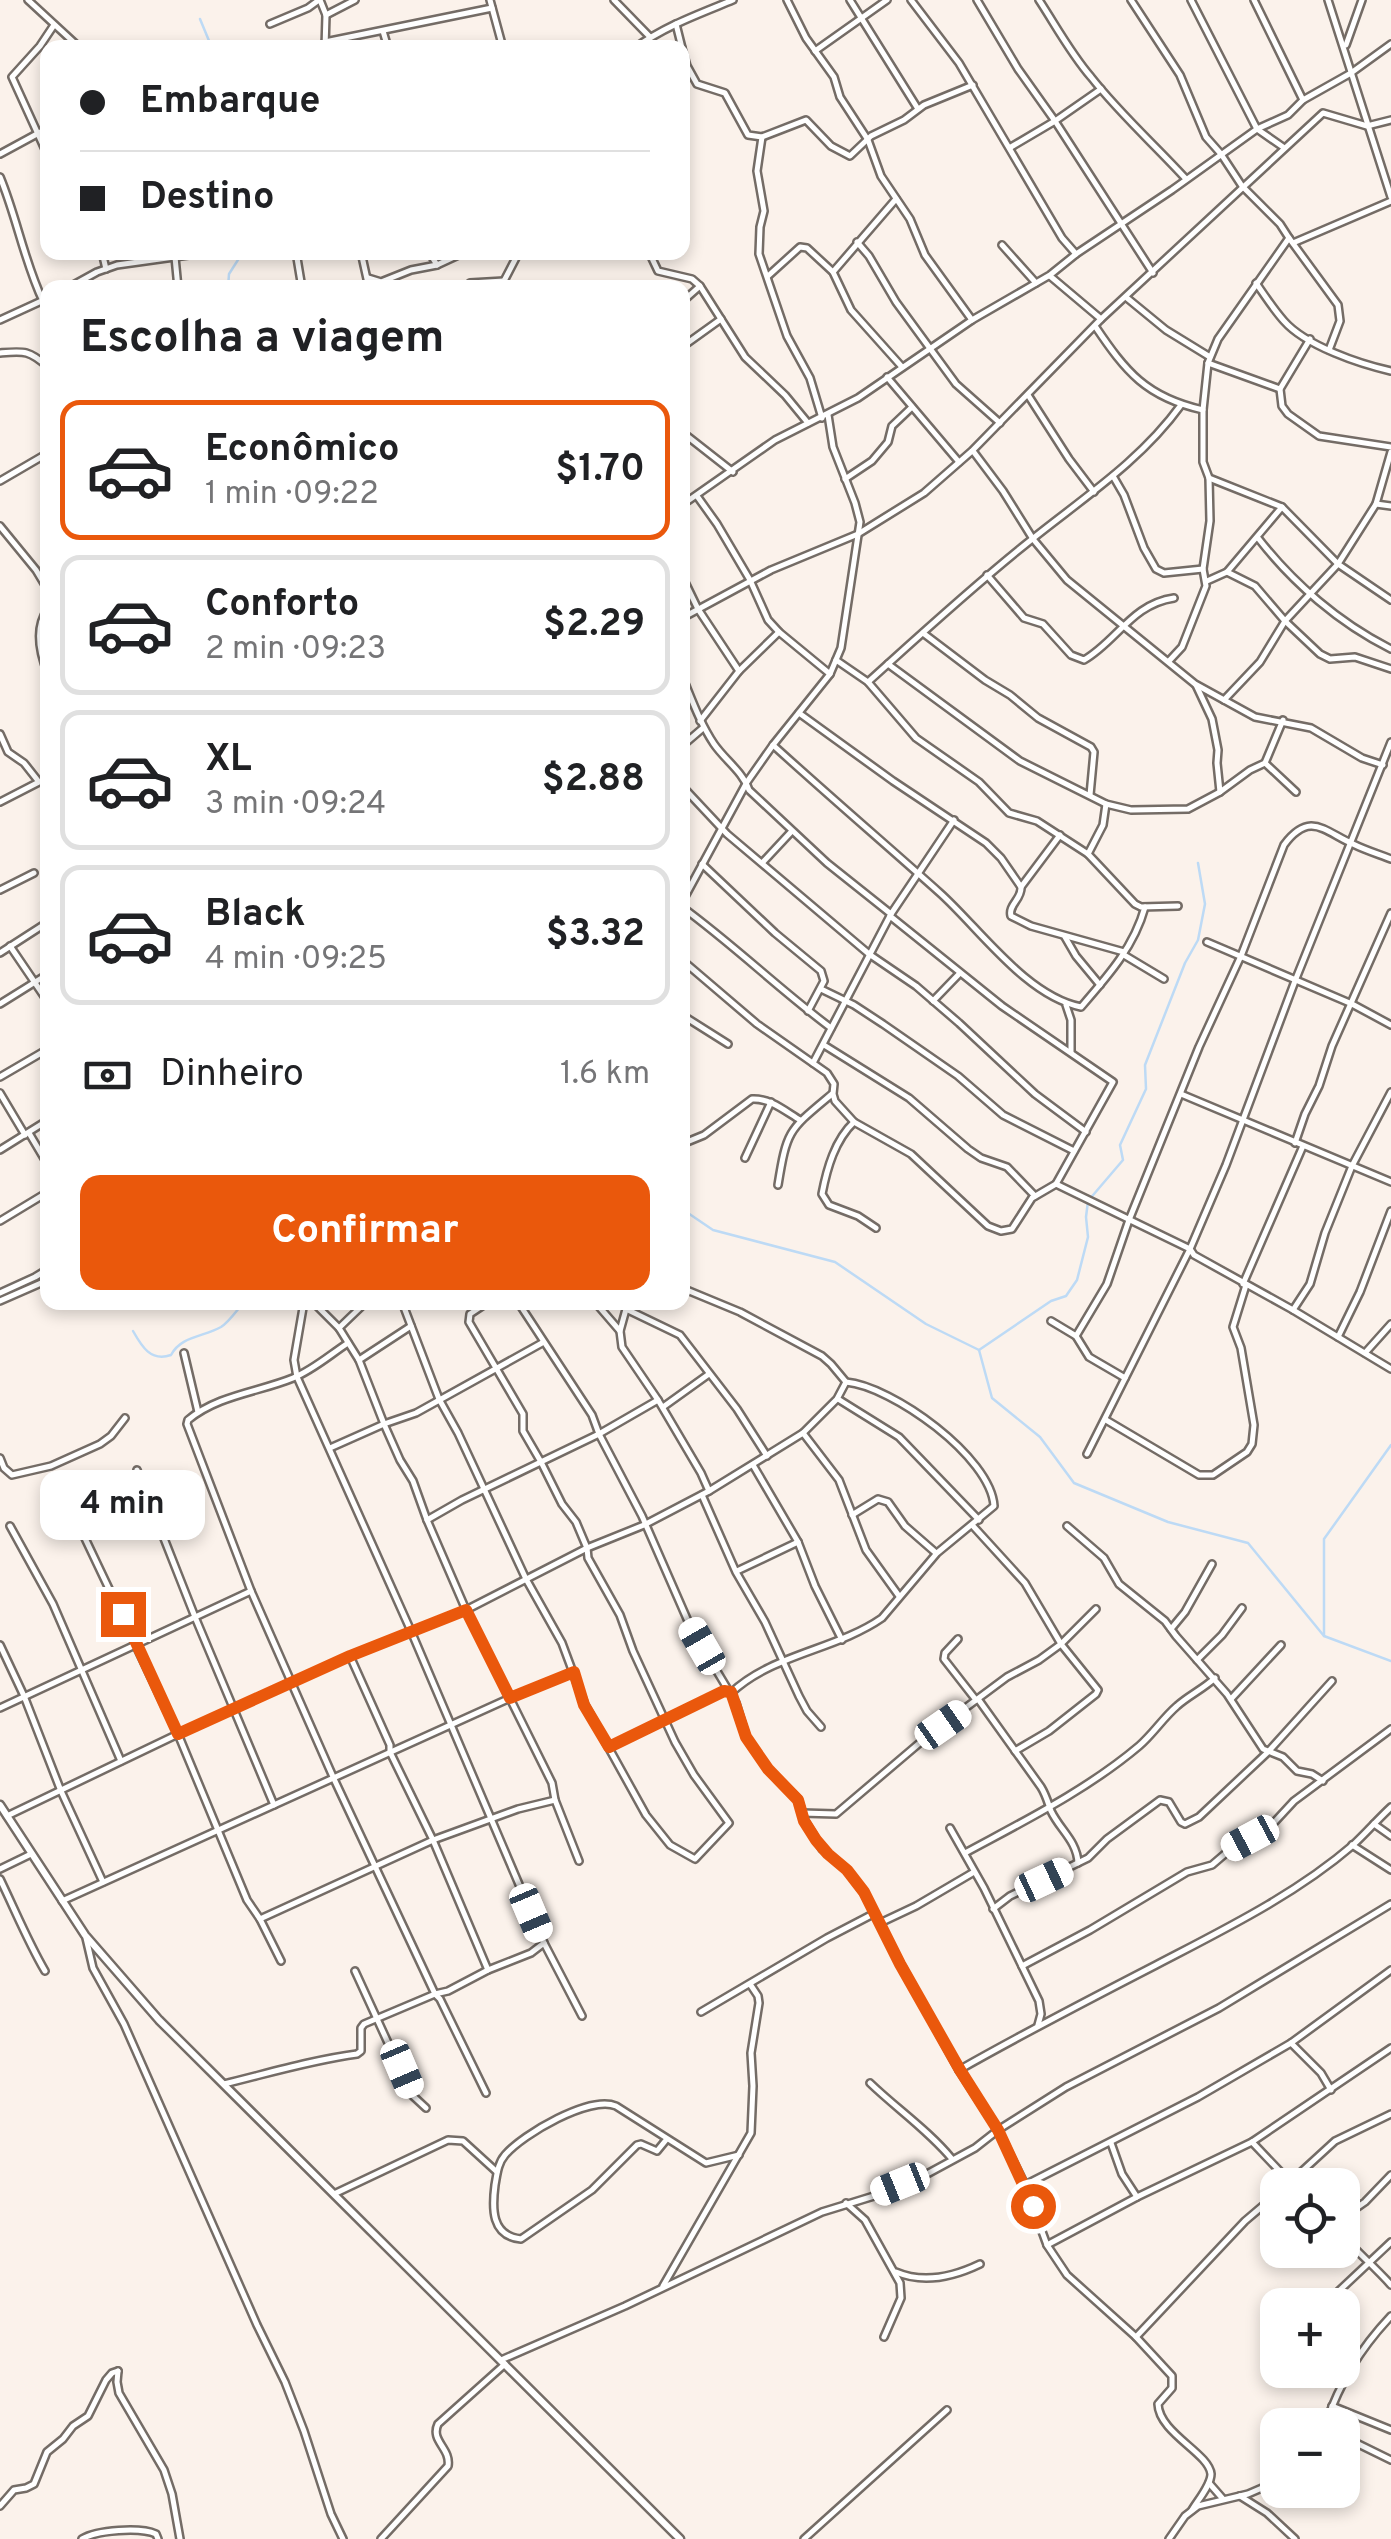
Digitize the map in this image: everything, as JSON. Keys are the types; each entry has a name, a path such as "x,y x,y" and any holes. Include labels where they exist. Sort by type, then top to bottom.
{"street":[{"path":"28,0 71,40"},
{"path":"270,24 320,0 326,16 325,40"},
{"path":"326,16 355,0"},
{"path":"614,0 650,36"},
{"path":"645,40 733,0"},
{"path":"786,0 815,52 834,76 840,97 868,140 881,176 910,219 924,255 972,320"},
{"path":"850,0 918,110"},
{"path":"815,52 887,0"},
{"path":"911,0 959,62 1062,238 1076,254"},
{"path":"977,0 1153,273"},
{"path":"1039,0 1100,89 1186,180"},
{"path":"1131,0 1180,75 1206,137 1242,186 1280,224 1309,268 1334,296 1340,321 1329,350"},
{"path":"1192,0 1257,129 1284,148"},
{"path":"1254,0 1303,100"},
{"path":"1169,661 1182,647 1206,581 1203,569 1210,521 1208,478 1203,462 1203,410 1209,360 1218,339 1290,241 1391,197 1328,0"},
{"path":"1345,48 1362,0"},
{"path":"344,40 491,4 501,40"},
{"path":"676,24 680,40"},
{"path":"44,40 54,25"},
{"path":"382,30 385,40"},
{"path":"40,46 12,77 40,141"},
{"path":"690,500 776,440 825,416 972,320 1050,275 1257,129 1288,115 1303,100 1388,47 1391,55"},
{"path":"690,70 694,81 702,87 726,93 745,132 752,137 762,137 806,120 831,146 850,156 868,140 932,101 972,86"},
{"path":"1010,147 1100,89"},
{"path":"690,614 792,560 858,534 914,500 972,451 1095,326 1323,112 1366,126 1391,120"},
{"path":"0,154 40,132"},
{"path":"690,889 747,782 830,674 844,634 858,534 858,513 825,416 808,371 787,336 759,254 764,210 757,171 762,137"},
{"path":"0,177 40,290"},
{"path":"833,272 896,199"},
{"path":"858,242 962,392 1000,423"},
{"path":"1002,245 1036,283"},
{"path":"768,276 803,246 833,272 851,310 902,367"},
{"path":"104,260 106,268"},
{"path":"83,280 106,268 137,260"},
{"path":"363,260 368,278 374,280"},
{"path":"434,260 437,265"},
{"path":"386,280 448,260"},
{"path":"653,260 658,271 692,279 700,286 745,357 808,423"},
{"path":"1050,275 1102,320"},
{"path":"1256,283 1285,323 1329,350 1391,371"},
{"path":"690,295 700,286"},
{"path":"1126,298 1209,360 1280,390"},
{"path":"0,320 40,302"},
{"path":"690,341 722,318"},
{"path":"1095,326 1126,371 1153,391 1181,405 1203,410"},
{"path":"1224,700 1260,662 1285,621 1338,564 1376,504 1391,450 1318,436 1282,406 1280,390 1310,339"},
{"path":"0,353 25,351 40,359"},
{"path":"888,377 959,462"},
{"path":"1028,395 1094,492"},
{"path":"868,682 987,576 1113,476 1160,434 1181,405"},
{"path":"845,480 872,462 890,439 890,429 912,407"},
{"path":"690,438 733,472"},
{"path":"972,451 1001,487 1033,539 1067,580 1195,684 1255,717 1312,728 1362,758 1386,762"},
{"path":"0,481 40,457"},
{"path":"1113,476 1156,570 1164,574 1203,569"},
{"path":"1208,478 1282,507 1338,564 1391,600"},
{"path":"697,496 750,580 762,611 778,632 830,674"},
{"path":"1376,504 1391,506"},
{"path":"1206,581 1227,572 1282,507"},
{"path":"0,526 40,577"},
{"path":"1258,538 1310,594 1391,650"},
{"path":"1227,572 1252,583 1320,654 1330,658 1355,657 1391,669"},
{"path":"987,576 1024,618 1043,624 1071,654 1084,660 1121,626 1159,600 1174,598"},
{"path":"690,592 739,671"},
{"path":"690,737 739,671 778,632"},
{"path":"923,633 1038,718 1091,747 1094,752 1090,795"},
{"path":"836,660 868,682 916,738 979,782 1008,813 1038,821 1088,854 1140,907 1178,906"},
{"path":"888,664 1020,761 1106,804 1131,810 1180,811 1220,792 1266,763 1283,720"},
{"path":"1195,684 1212,719 1220,792"},
{"path":"690,696 720,752 791,832 960,973 1113,1082 1056,1184 1035,1196 1012,1230 994,1229 902,1147 854,1122 835,1101 831,1078 750,1018 690,967"},
{"path":"799,713 994,850 1021,887 1011,916 1124,954 1164,979"},
{"path":"0,734 8,752 24,763 38,782 0,802"},
{"path":"1087,1454 1190,1248 1226,1165 1391,742"},
{"path":"773,745 942,894 1022,975 1064,1002 1080,1007 1100,985 1135,938 1145,907"},
{"path":"1266,763 1296,792"},
{"path":"690,795 722,828 870,954 916,986 1034,1094 1086,1132"},
{"path":"1088,854 1103,826 1106,804"},
{"path":"813,1064 890,915 954,820"},
{"path":"1076,1336 1102,1294 1128,1220 1289,838 1309,826 1319,826 1391,859"},
{"path":"762,862 791,832"},
{"path":"1021,887 1060,835"},
{"path":"702,864 822,971 824,981 808,1011"},
{"path":"0,890 34,872"},
{"path":"690,911 831,1028"},
{"path":"1295,1142 1391,913"},
{"path":"0,953 40,927"},
{"path":"1065,937 1100,985"},
{"path":"1207,942 1352,1004 1391,1025"},
{"path":"10,946 40,990"},
{"path":"933,1002 960,973"},
{"path":"0,1004 40,979"},
{"path":"821,989 854,1004 958,1076 1003,1115 1075,1151"},
{"path":"1064,1002 1071,1020 1071,1052"},
{"path":"690,1020 728,1044"},
{"path":"823,1044 909,1098 981,1158 1007,1167 1035,1196"},
{"path":"0,1077 40,1053"},
{"path":"1293,1310 1310,1284 1352,1166 1391,1092"},
{"path":"0,1093 40,1153"},
{"path":"778,1185 787,1139 800,1120 832,1094"},
{"path":"1181,1094 1391,1182"},
{"path":"690,1141 704,1135 752,1099 771,1102 800,1120"},
{"path":"745,1158 771,1102"},
{"path":"854,1122 835,1149 822,1194 829,1205 876,1228"},
{"path":"0,1150 40,1125"},
{"path":"1106,1420 1199,1475 1213,1475 1247,1452 1254,1425 1241,1348 1233,1327 1244,1285 1303,1146"},
{"path":"1056,1184 1190,1248 1244,1285 1391,1369"},
{"path":"0,1221 40,1197"},
{"path":"1338,1337 1391,1211"},
{"path":"0,1297 40,1274"},
{"path":"0,1297 40,1283"},
{"path":"609,1747 882,1618 937,1554 994,1506 994,1498 981,1476 953,1440 880,1391 846,1382 831,1364 806,1347 690,1291"},
{"path":"303,1310 294,1360 297,1377 544,1943 582,2016"},
{"path":"320,1310 339,1328 359,1360 466,1610 552,1783 579,1861"},
{"path":"339,1328 358,1310"},
{"path":"405,1310 439,1399 526,1579 562,1642 584,1705 646,1815 666,1842 694,1859 729,1823 688,1766 620,1615 588,1558 576,1522 523,1432 523,1414 469,1322 472,1310"},
{"path":"523,1310 592,1415 691,1628 731,1692 746,1737 768,1769 798,1800 816,1840 864,1892 960,2070 998,2130 1047,2245 1068,2275 1172,2376 1172,2388 1158,2404 1159,2415 1206,2463 1211,2474 1192,2510 1170,2539"},
{"path":"602,1310 620,1332"},
{"path":"627,1310 620,1332 622,1348 660,1404 709,1491"},
{"path":"635,1310 680,1335 738,1408 767,1456"},
{"path":"1052,1321 1076,1336 1089,1357 1125,1378"},
{"path":"1365,1353 1391,1324"},
{"path":"359,1360 412,1325"},
{"path":"348,1342 297,1377 234,1396 198,1412 187,1424 251,1591 334,1779 486,2093"},
{"path":"330,1448 416,1412 543,1342"},
{"path":"184,1353 198,1412"},
{"path":"427,1520 660,1404 710,1374"},
{"path":"7,1816 350,1656 466,1610 702,1495 803,1433 837,1399 846,1382"},
{"path":"837,1399 899,1436 1025,1583 1062,1644 1098,1690 1058,1725 1015,1751"},
{"path":"0,1458 12,1476 51,1466 106,1440 125,1418"},
{"path":"803,1433 839,1480 866,1550 899,1596"},
{"path":"753,1464 798,1542 842,1640"},
{"path":"137,1470 274,1805"},
{"path":"702,1495 803,1705 822,1727"},
{"path":"852,1515 883,1499 905,1526 937,1554"},
{"path":"73,1513 178,1734 247,1900 280,1961"},
{"path":"10,1526 53,1604 121,1762"},
{"path":"1067,1526 1104,1558 1119,1584 1165,1620 1231,1699 1257,1743 1283,1757 1297,1771 1323,1781"},
{"path":"736,1572 798,1542"},
{"path":"1171,1629 1212,1564"},
{"path":"0,1708 251,1591"},
{"path":"1197,1660 1242,1608"},
{"path":"802,1813 836,1814 928,1735 1007,1677 1062,1644 1096,1609"},
{"path":"958,1639 944,1659 1048,1799 1049,1808 1076,1847 1078,1863"},
{"path":"0,1645 103,1882"},
{"path":"1231,1699 1281,1646"},
{"path":"350,1656 488,1970"},
{"path":"62,1901 574,1672"},
{"path":"965,1853 1049,1808 1138,1747 1176,1706 1215,1678"},
{"path":"993,1909 1010,1896 1078,1863 1160,1800 1169,1802 1181,1822 1190,1823 1268,1752 1332,1681"},
{"path":"1022,1966 1187,1872 1212,1864 1232,1847 1268,1828 1294,1801 1391,1729"},
{"path":"260,1918 433,1840 555,1800"},
{"path":"0,1805 85,1935 160,2020 680,2539"},
{"path":"960,2070 1217,1934 1310,1878 1391,1807"},
{"path":"1374,1824 1391,1836"},
{"path":"950,1828 1041,2007 1038,2026"},
{"path":"1352,1845 1391,1870"},
{"path":"0,1868 30,1854"},
{"path":"880,1923 975,1872"},
{"path":"0,1880 32,1950 46,1971"},
{"path":"381,2539 448,2466 448,2454 434,2431 438,2424 503,2362 768,2236 892,2188 976,2148 1066,2087 1219,2008 1391,1904"},
{"path":"701,2012 875,1913"},
{"path":"85,1935 93,1968 124,2024 290,2394 327,2502 344,2539"},
{"path":"224,2084 312,2060 357,2054 362,2051 362,2026 530,1954 544,1943"},
{"path":"1024,2184 1198,2097 1291,2043 1391,1970"},
{"path":"355,1971 412,2096 426,2108"},
{"path":"661,2288 751,2134 751,2053 759,2003 750,1984"},
{"path":"1291,2043 1321,2073 1330,2090"},
{"path":"1047,2245 1252,2142 1391,2048"},
{"path":"870,2083 929,2134 952,2160"},
{"path":"666,2140 657,2151 637,2145 600,2184 521,2239 506,2234 496,2221 492,2204 497,2172 505,2155 557,2117 602,2103 616,2106 706,2164 739,2155"},
{"path":"1307,2168 1336,2141 1391,2114"},
{"path":"333,2194 448,2140 463,2141 497,2172"},
{"path":"1111,2142 1122,2174 1137,2197"},
{"path":"1252,2142 1276,2168"},
{"path":"1360,2205 1391,2175"},
{"path":"846,2203 866,2220 896,2272 902,2291 884,2336"},
{"path":"1136,2337 1260,2208"},
{"path":"1343,2288 1391,2242"},
{"path":"1360,2255 1391,2285"},
{"path":"896,2272 908,2277 933,2278 960,2274 980,2264"},
{"path":"1391,2316 1353,2362 1332,2406 1391,2430"},
{"path":"0,2506 14,2490 34,2484 47,2452 88,2416 106,2380 118,2370 119,2393 164,2470 180,2539"},
{"path":"804,2539 947,2410"},
{"path":"1360,2445 1391,2460"},
{"path":"1209,2483 1224,2500"},
{"path":"1192,2510 1260,2488"},
{"path":"1240,2496 1267,2513 1295,2539"},
{"path":"82,2539 94,2533 146,2530 158,2539"}],"waterway":[{"path":"200,19 209,40"},
{"path":"229,280 238,260"},
{"path":"979,1350 1051,1301 1066,1296 1077,1280 1088,1237 1088,1201 1123,1160 1120,1145 1146,1089 1145,1065 1198,940 1205,904 1198,863"},
{"path":"690,1214 713,1230 835,1262 926,1324 979,1350 992,1398 1040,1437 1074,1483 1168,1522 1248,1543 1324,1636 1391,1661"},
{"path":"133,1331 153,1355 164,1357 186,1340 221,1327 237,1310"},
{"path":"1324,1636 1324,1539 1391,1445"}],"route":[{"path":"123,1614 178,1734 350,1656 466,1610 510,1698 574,1672 584,1705 609,1747 724,1691 731,1692 746,1737 768,1769 798,1800 804,1821 816,1840 864,1892 900,1964 998,2130 1033,2206"}]}
